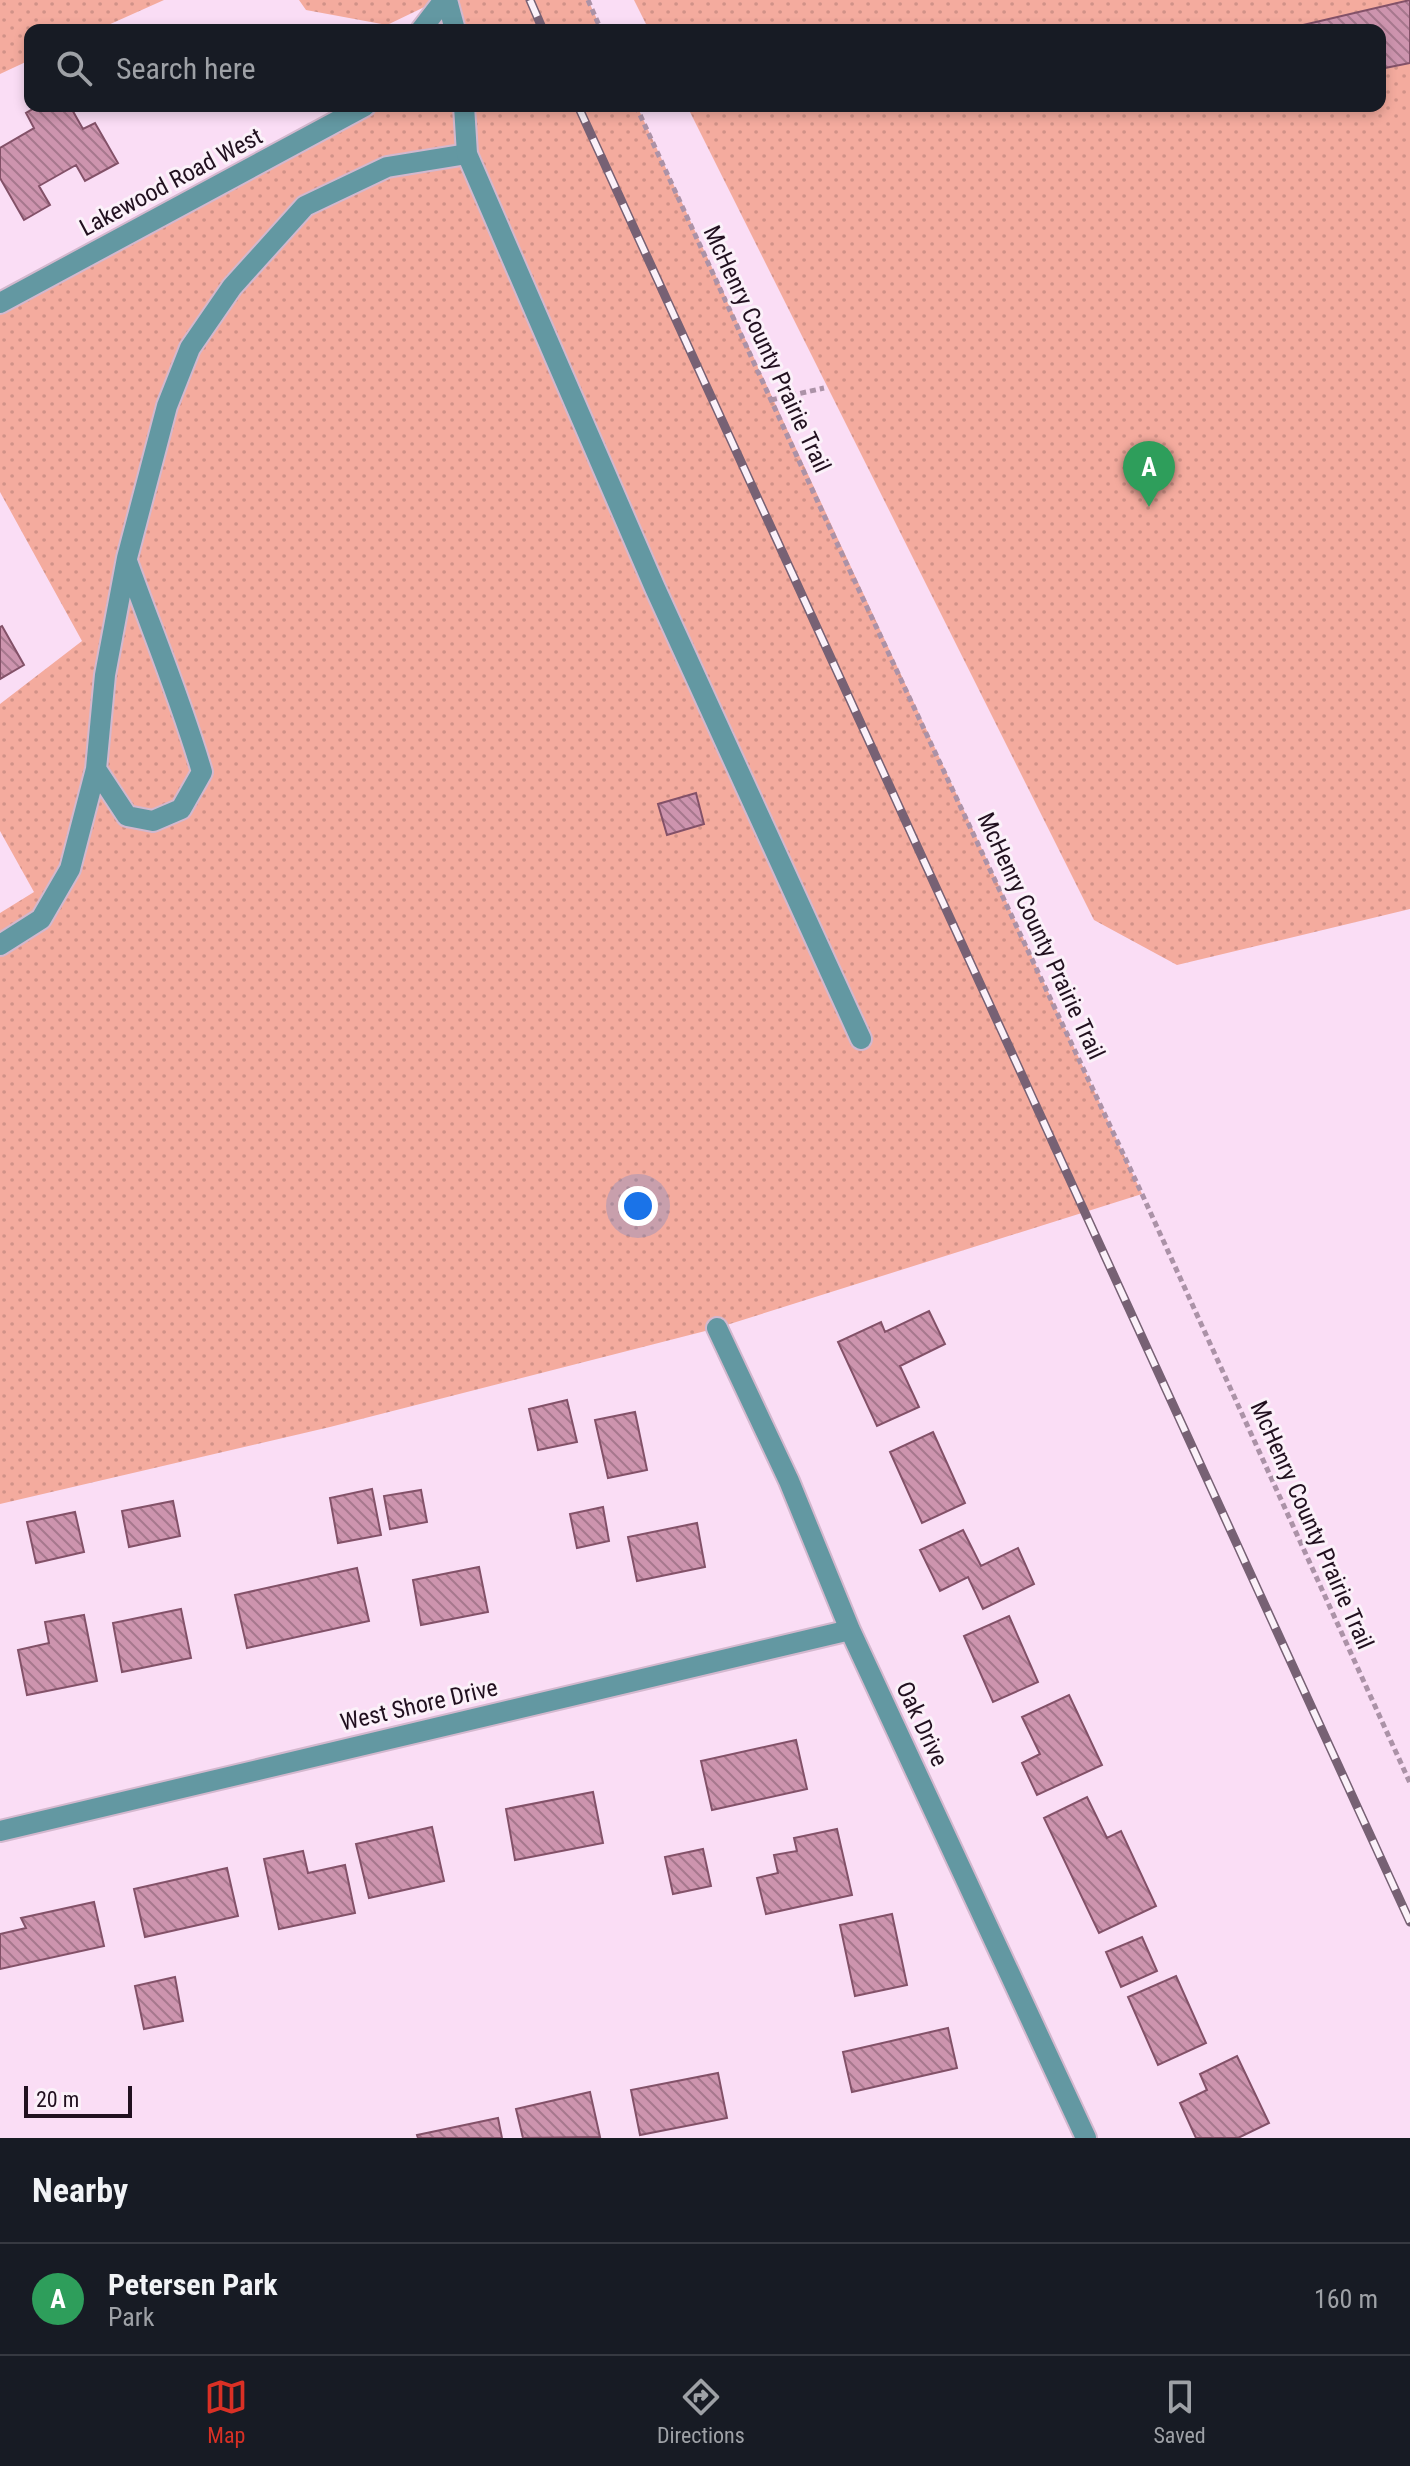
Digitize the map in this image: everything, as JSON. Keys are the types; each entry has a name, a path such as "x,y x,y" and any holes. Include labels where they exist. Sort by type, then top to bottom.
{"street":[{"path":"426,24 445,0"},
{"path":"445,0 453,24"},
{"name":"Lakewood Road West","path":"0,303 354,112"},
{"path":"464,112 467,154 655,588 861,1039"},
{"path":"0,945 41,919 70,869 96,769 105,675 127,558 167,406 190,348 232,287 305,206 387,167 467,154"},
{"path":"96,769 127,816 153,821 181,809 202,772 184,711 155,641 127,558"},
{"name":"Oak Drive","path":"717,1328 789,1481 850,1630 1086,2138"},
{"name":"West Shore Drive","path":"0,1831 850,1630"}],"path":[{"path":"588,0 598,24"},
{"name":"McHenry County Prairie Trail","path":"639,112 1142,1194 1410,1783"},
{"path":"771,400 824,388"}],"shaded area":[{"path":"0,0 164,0 110,24 24,24 24,63 0,74"},
{"path":"299,0 439,0 389,24 306,10"},
{"path":"444,0 588,0 599,24 426,24"},
{"path":"634,0 1410,0 1410,909 1177,965 1094,920 690,112 1386,112 1386,24 646,24"},
{"path":"354,112 640,112 1142,1194 717,1328 330,1427 0,1504 0,913 34,892 0,831 0,704 82,641 0,492 0,303"}],"building":[{"path":"1410,0 1410,63 1386,68 1386,24 1307,24"},
{"path":"73,112 83,129 95,123 118,163 85,181 76,165 39,186 50,205 24,220 0,178 0,148 34,128 26,113"},
{"path":"0,627 24,665 0,679"},
{"path":"696,793 704,824 667,835 658,804"},
{"path":"929,1311 945,1344 900,1366 919,1407 877,1426 838,1342 881,1322 885,1332"},
{"path":"567,1400 577,1442 538,1450 529,1409"},
{"path":"635,1412 647,1470 608,1478 595,1420"},
{"path":"933,1432 965,1503 922,1523 890,1452"},
{"path":"372,1489 381,1535 338,1543 330,1498"},
{"path":"421,1490 427,1522 390,1529 384,1496"},
{"path":"173,1501 180,1536 129,1547 122,1511"},
{"path":"603,1507 609,1541 577,1548 570,1514"},
{"path":"75,1512 84,1552 36,1563 27,1522"},
{"path":"697,1523 705,1567 637,1581 628,1537"},
{"path":"963,1530 981,1566 1018,1548 1034,1584 983,1609 968,1577 940,1591 920,1550"},
{"path":"479,1567 488,1612 421,1625 413,1580"},
{"path":"357,1568 369,1621 247,1648 235,1595"},
{"path":"181,1609 191,1658 122,1672 113,1623"},
{"path":"84,1615 97,1681 27,1695 18,1650 49,1643 45,1622"},
{"path":"1009,1616 1038,1682 993,1702 964,1636"},
{"path":"1069,1695 1102,1765 1037,1795 1022,1763 1040,1754 1022,1717"},
{"path":"796,1740 807,1789 712,1810 701,1761"},
{"path":"593,1792 603,1843 515,1860 506,1809"},
{"path":"1087,1797 1107,1838 1121,1831 1156,1906 1099,1933 1044,1818"},
{"path":"432,1827 444,1881 369,1898 356,1844"},
{"path":"837,1829 852,1895 766,1914 757,1878 778,1873 774,1855 797,1851 794,1838"},
{"path":"703,1849 711,1886 673,1894 665,1857"},
{"path":"303,1851 308,1873 345,1865 355,1913 279,1929 264,1859"},
{"path":"227,1868 238,1916 145,1937 134,1889"},
{"path":"94,1902 104,1946 0,1969 0,1934 26,1928 21,1918"},
{"path":"892,1914 907,1985 855,1996 840,1925"},
{"path":"1142,1937 1157,1971 1121,1987 1106,1952"},
{"path":"1176,1976 1206,2043 1158,2065 1128,1997"},
{"path":"175,1977 183,2021 144,2029 135,1986"},
{"path":"948,2028 957,2068 852,2092 843,2052"},
{"path":"1237,2056 1269,2123 1238,2138 1196,2138 1180,2103 1207,2090 1200,2074"},
{"path":"718,2073 727,2118 640,2135 631,2090"},
{"path":"590,2092 600,2137 523,2138 516,2109"},
{"path":"498,2118 502,2138 418,2138 417,2135"}],"railway":[{"path":"530,0 540,24"},
{"path":"581,112 1410,1922"}],"place":[{"name":"Petersen Park","path":"1149,507"}]}
